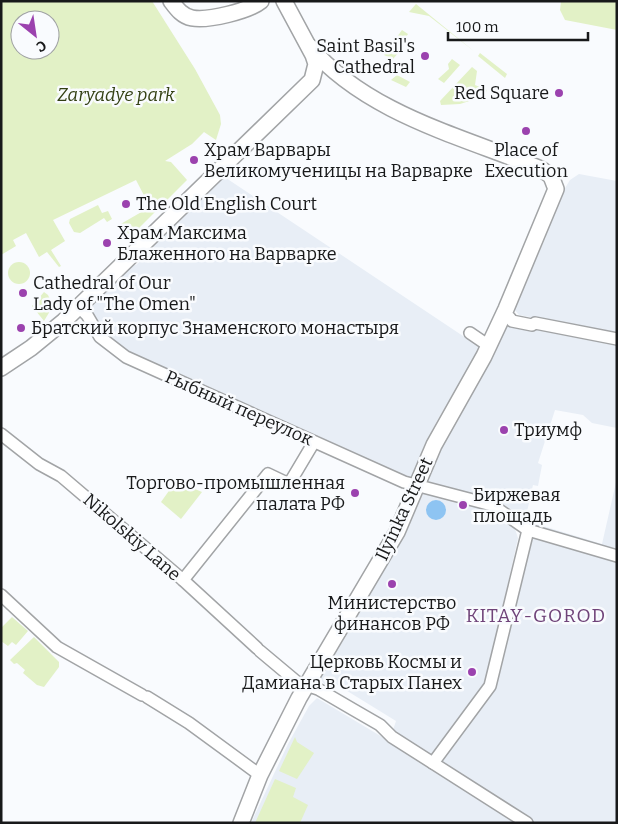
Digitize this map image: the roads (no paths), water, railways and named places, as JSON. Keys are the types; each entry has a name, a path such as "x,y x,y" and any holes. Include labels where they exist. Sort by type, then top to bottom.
{"street":[{"path":"171,1 182,13 194,18 252,8 261,1"},
{"path":"177,1 183,8 199,13 224,10 235,1"},
{"path":"1,368 31,348 79,307 309,84 314,76 316,64 309,46 284,1"},
{"name":"Ilyinka Street","path":"241,823 260,775 307,685 396,532 446,422 506,317 556,189 551,176 541,168 408,116 376,100 333,70 309,46"},
{"name":"Рыбный переулок","path":"79,307 87,315 100,337 126,357 311,447 418,486 492,506 528,530 617,556"},
{"path":"506,317 514,316 533,320 535,323 617,339"},
{"path":"470,333 489,346"},
{"name":"Nikolskiy Lane","path":"1,434 40,464 61,476 183,580 258,650 297,682 307,685 380,725 389,734 527,823"},
{"path":"183,580 268,474 289,484 311,447"},
{"path":"433,763 490,686 528,530"},
{"path":"1,595 57,647 189,723 260,775"}],"water":[{"path":"436,500 443,503 446,510 443,517 436,520 429,517 426,510 429,503"}],"place":[{"name":"Saint Basil's Cathedral","path":"425,56"},
{"name":"Red Square","path":"559,93"},
{"name":"Place of Execution","path":"526,131"},
{"name":"Храм Варвары Великомученицы на Варварке","path":"194,160"},
{"name":"The Old English Court","path":"126,204"},
{"name":"Храм Максима Блаженного на Варварке","path":"107,243"},
{"name":"Cathedral of Our Lady of \"The Omen\"","path":"23,293"},
{"name":"Братский корпус Знаменского монастыря","path":"21,328"},
{"name":"Триумф","path":"504,430"},
{"name":"Торгово-промышленная палата РФ","path":"355,493"},
{"name":"Биржевая площадь","path":"463,505"},
{"name":"Министерство финансов РФ","path":"392,584"},
{"name":"Церковь Космы и Дамиана в Старых Панех","path":"472,672"}],"district":[{"name":"KITAY-GOROD","path":"536,615"}],"park label":[{"name":"Zaryadye park","path":"116,95"}]}
